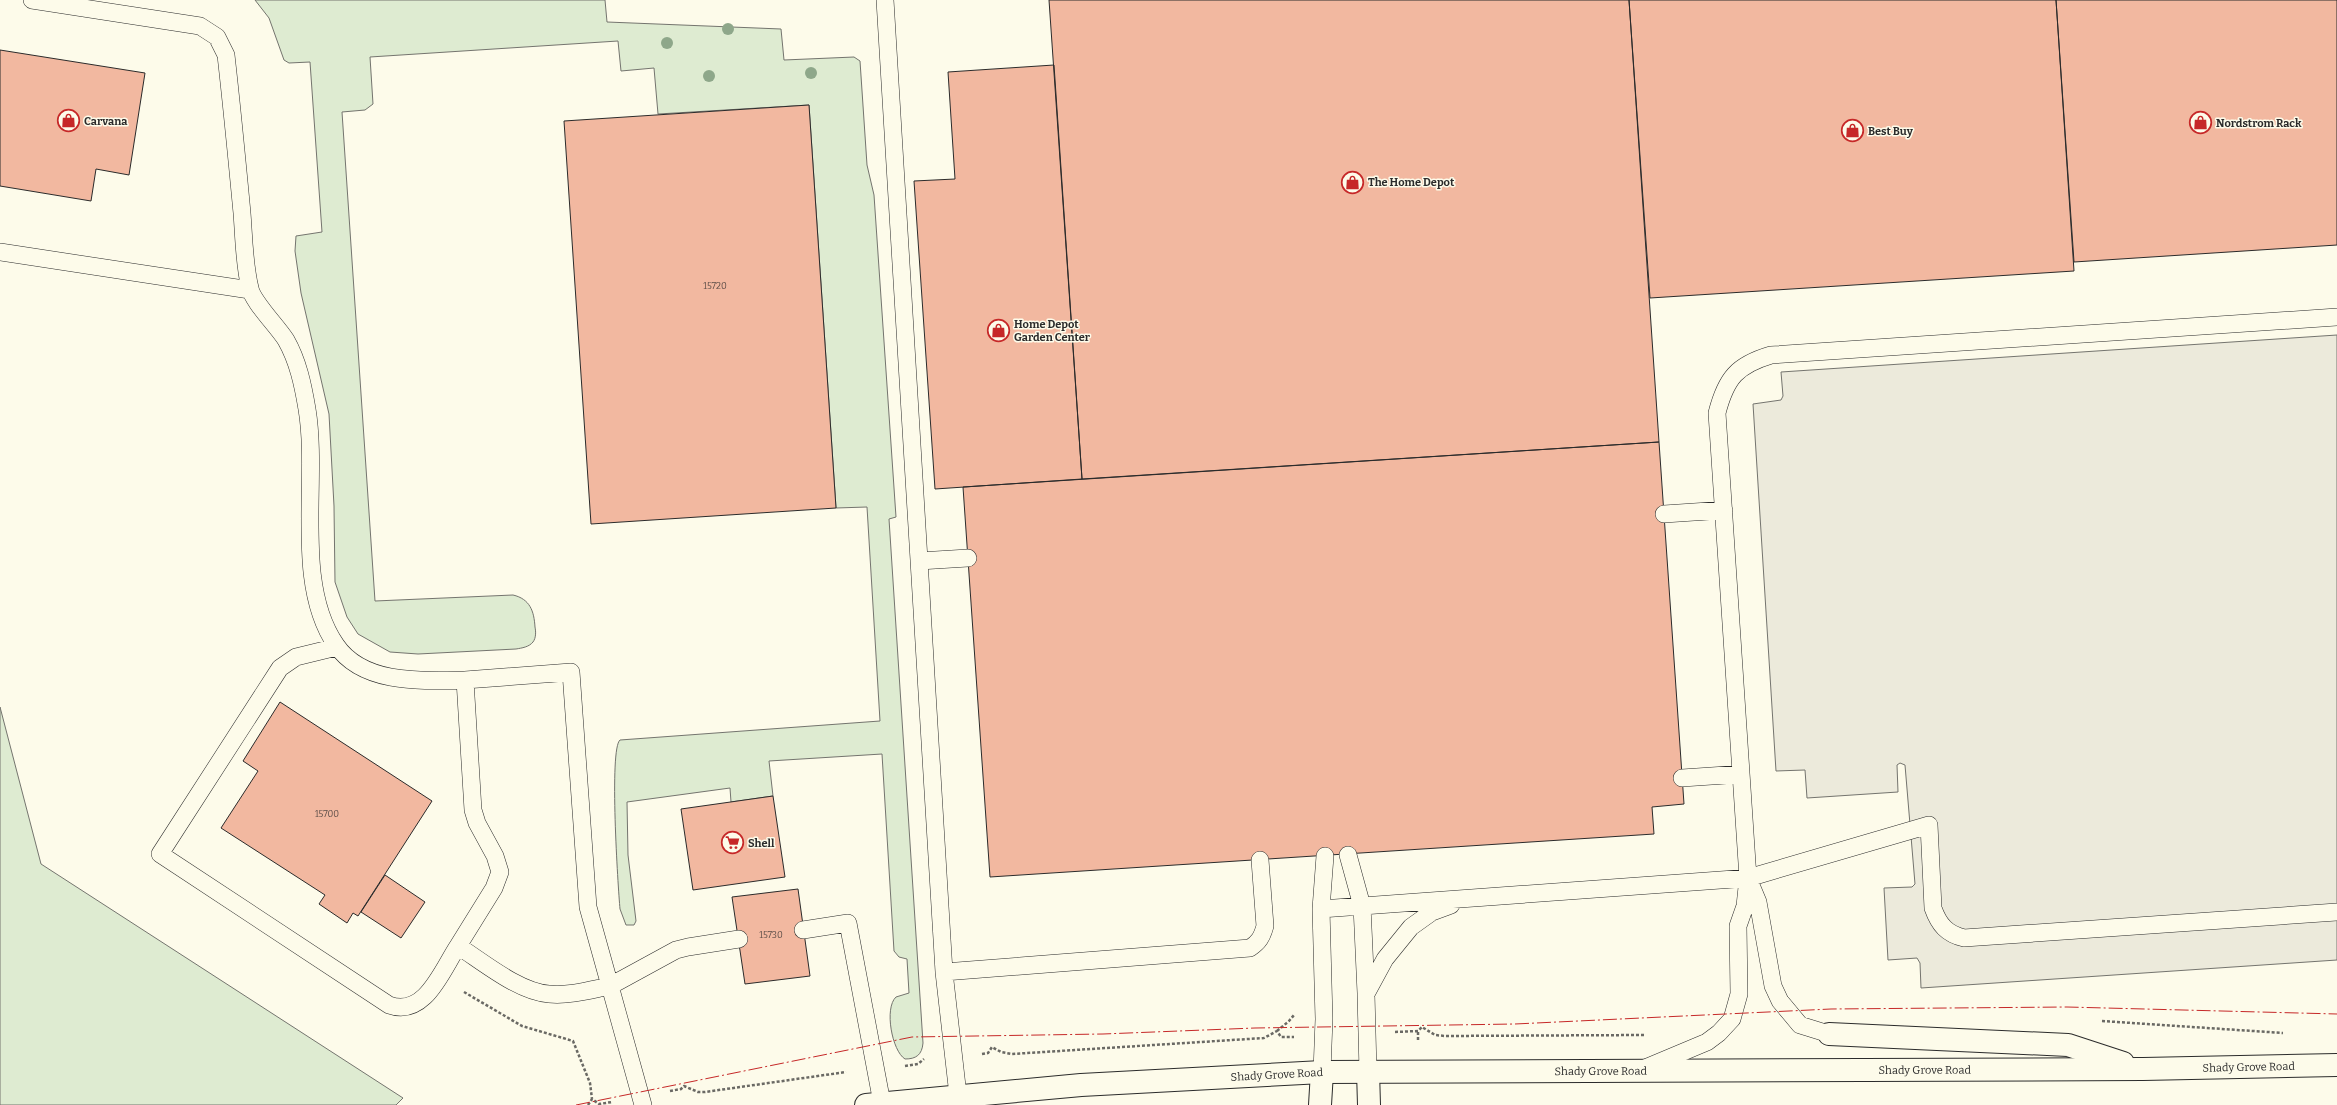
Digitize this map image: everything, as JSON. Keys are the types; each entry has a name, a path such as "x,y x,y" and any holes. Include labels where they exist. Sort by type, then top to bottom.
{"main road":[{"path":"1829,1034 2068,1045 2143,1069"},
{"name":"Shady Grove Road","path":"874,1104 958,1095 1082,1085 1368,1070 2143,1069 2337,1066"},
{"path":"1368,1070 1369,1105"},
{"path":"1320,1105 1322,1072"}],"lane":[{"path":"32,0 200,26 217,37 226,55 250,290 286,339 300,374 310,436 312,573 317,604 324,626 337,647 353,661 391,678 412,682 465,680 571,672 588,907 643,1105"},
{"path":"885,0 944,972 958,1095"},
{"path":"0,252 250,290"},
{"path":"1642,1069 1707,1042 1719,1033 1732,1019 1739,994 1738,931 1745,906 1748,878 1717,413 1722,394 1730,378 1743,366 1757,359 1771,355 1800,352 2337,317"},
{"path":"1664,514 1724,510"},
{"path":"919,561 968,558"},
{"path":"337,647 296,657 280,668 160,854 389,1005 398,1008 417,1003 425,998 494,888 500,872 496,856 477,823 473,810 465,680"},
{"path":"1682,778 1741,774"},
{"path":"1321,909 1748,878 1929,825 1933,908 1937,919 1945,929 1954,935 1964,938 2337,912"},
{"path":"1348,854 1362,906 1368,1070"},
{"path":"1322,1072 1324,1019 1321,909 1325,856"},
{"path":"944,972 1241,950 1250,948 1258,943 1263,936 1265,926 1260,860"},
{"path":"1748,878 1758,902 1773,986 1780,1001 1800,1025 1829,1034"},
{"path":"1366,994 1385,959 1411,927 1432,912 1467,899"},
{"path":"803,930 848,923 874,1104"},
{"path":"458,946 520,985 535,992 565,994 610,986 676,950 739,939"}],"path":[{"path":"438,976 522,1026 573,1041 590,1083 592,1099"}],"green space":[{"path":"255,0 605,0 607,22 781,29 784,60 854,57 860,61 867,165 874,195 896,517 889,519 923,1043 918,1056 905,1059 900,1054 893,1039 891,1029 890,1019 892,1002 896,997 909,993 907,959 899,957 894,951 882,754 769,761 773,796 731,802 730,788 627,802 628,855 636,921 634,925 626,925 620,909 616,848 615,767 617,749 620,740 880,721 867,507 836,508 809,105 658,114 654,68 621,71 618,41 370,57 373,104 365,110 342,112 375,601 513,595 523,599 530,606 534,616 536,631 535,639 530,645 516,649 418,654 390,652 358,634 347,617 335,582 334,506 329,414 301,293 295,251 296,236 322,232 310,62 289,63 284,60 269,18"},
{"path":"0,707 41,864 403,1098 396,1105 0,1105"}],"shaded area":[{"path":"2337,335 2337,960 1921,988 1920,963 1917,958 1888,960 1884,888 1912,887 1915,884 1905,765 1900,763 1897,765 1898,792 1807,798 1805,770 1776,771 1753,404 1781,400 1783,396 1781,372"}],"building":[{"name":"The Home Depot","path":"1049,0 1629,0 1659,442 1082,479"},
{"name":"Best Buy","path":"1629,0 2056,0 2074,271 1650,298"},
{"name":"Nordstrom Rack","path":"2056,0 2337,0 2337,245 2074,262"},
{"name":"Carvana","path":"0,50 145,73 129,175 96,169 91,201 0,186"},
{"name":"Home Depot Garden Center","path":"1054,65 1082,479 935,489 914,181 955,179 948,72"},
{"path":"809,105 836,508 591,524 564,121"},
{"path":"1659,442 1684,804 1652,807 1654,834 990,877 963,487"},
{"path":"280,702 432,801 358,916 353,913 347,923 319,904 325,895 221,828 258,771 243,761"},
{"name":"Shell","path":"773,796 785,877 693,890 681,809"},
{"path":"385,875 425,902 401,938 361,912"},
{"path":"798,889 810,976 745,984 732,897"}],"power":[{"path":"576,1105 912,1037 1103,1034 1255,1028 1515,1024 1831,1009 2067,1007 2337,1014"}],"place":[{"name":"Carvana","path":"69,121"},
{"name":"Nordstrom Rack","path":"2201,123"},
{"name":"Best Buy","path":"1852,131"},
{"name":"The Home Depot","path":"1352,182"},
{"name":"Home Depot Garden Center","path":"998,330"},
{"name":"Shell","path":"733,843"}]}
